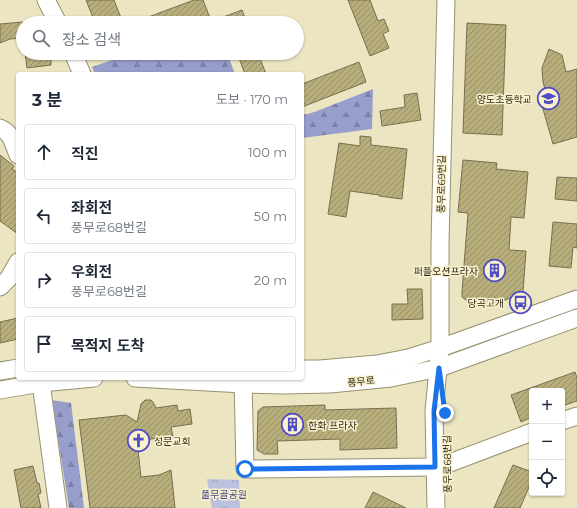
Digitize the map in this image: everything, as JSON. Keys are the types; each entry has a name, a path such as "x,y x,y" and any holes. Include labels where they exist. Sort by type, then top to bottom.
{"street":[{"path":"46,0 54,16"},
{"name":"풍무로69번길","path":"439,368 440,243 446,0"},
{"path":"76,60 81,72"},
{"path":"0,128 10,135 16,150"},
{"path":"0,288 9,278 16,266"},
{"name":"풍무로","path":"304,369 377,364 408,358 577,299"},
{"name":"풍무로","path":"207,380 243,381 283,385 330,384 391,378 439,368 577,318"},
{"path":"0,371 16,368"},
{"name":"풍무로68번길","path":"436,508 445,413 439,368"},
{"path":"0,390 41,383 73,380"},
{"path":"243,381 245,469 441,465 529,433"},
{"path":"41,383 58,508"},
{"path":"565,420 577,416"},
{"name":"풍무로68번길","path":"441,465 447,508"}],"green space":[{"path":"112,60 230,60 234,72 94,72 92,67"},
{"path":"373,89 372,129 304,138 304,114 317,111"},
{"path":"52,400 71,403 84,508 69,508"},
{"name":"풀무골공원","path":"207,479 239,480 240,508 212,508"}],"building":[{"path":"86,0 114,0 120,16 92,16"},
{"path":"194,0 203,0 209,16 151,16"},
{"path":"348,0 370,0 378,21 384,19 389,31 383,34 389,48 370,56"},
{"path":"242,10 244,16 226,16"},
{"path":"16,23 16,39 0,43 0,24"},
{"path":"467,23 506,25 502,135 463,133"},
{"path":"549,49 562,55 566,72 577,69 577,137 553,144 539,95 546,93 543,82 542,68"},
{"path":"26,60 51,60 51,65 27,68"},
{"path":"240,60 261,60 265,72 244,72"},
{"path":"359,62 366,82 304,106 304,83"},
{"path":"417,93 421,120 382,126 380,111 405,107 404,95"},
{"path":"360,136 371,137 371,145 407,149 402,199 350,191 346,217 328,214 339,143 360,146"},
{"path":"0,155 14,166 12,169 16,172 16,233 0,221"},
{"path":"463,160 497,163 496,169 528,172 524,218 511,217 509,250 526,251 523,292 501,302 466,300 462,297 468,213 458,212"},
{"path":"557,177 577,178 577,201 555,199"},
{"path":"553,222 577,224 577,248 573,247 571,268 549,266"},
{"path":"407,289 422,289 423,319 392,320 392,304 408,304"},
{"path":"16,318 16,339 0,343 0,322"},
{"path":"575,372 577,378 577,401 565,405 565,388 530,388"},
{"path":"529,389 529,418 521,422 511,395"},
{"path":"145,400 151,400 156,408 177,405 178,411 190,409 192,424 171,427 173,436 137,441 141,477 159,475 171,470 175,508 90,508 79,420 126,415 137,422 141,404"},
{"path":"325,405 325,410 396,408 397,448 340,450 340,439 277,441 278,454 264,454 257,450 258,411 263,407"},
{"path":"513,465 529,471 529,487 520,508 494,508"},
{"path":"33,466 41,493 38,494 41,508 21,508 14,470"},
{"path":"373,492 406,508 365,508"}],"place":[{"name":"양도초등학교","path":"548,99"},
{"name":"퍼플오션프라자","path":"494,271"},
{"name":"당곡고개","path":"520,303"},
{"name":"한화 프라자","path":"292,425"},
{"name":"성문교회","path":"138,441"}],"route":[{"path":"245,469 435,467 434,411 439,368 445,413"}]}
